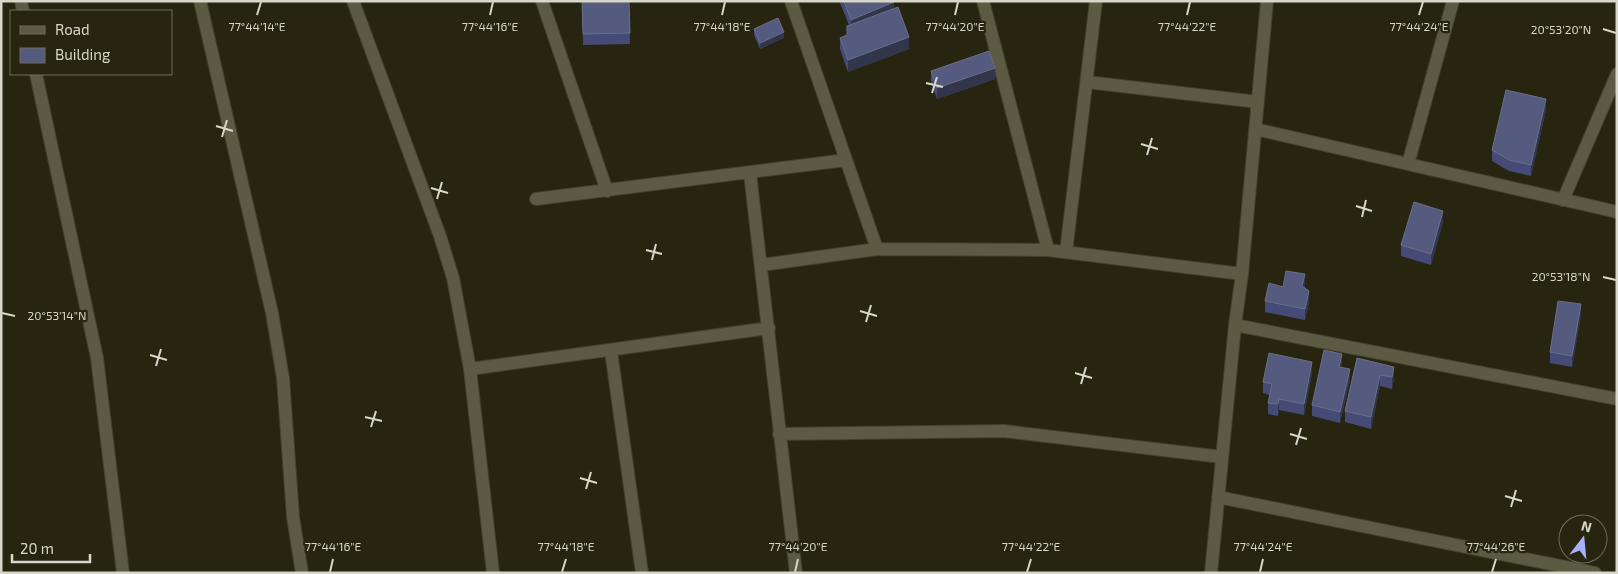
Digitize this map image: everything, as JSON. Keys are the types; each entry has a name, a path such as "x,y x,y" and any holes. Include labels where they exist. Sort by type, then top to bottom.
{"street":[{"path":"200,1 280,354 286,398 293,517 302,573"},
{"path":"353,1 447,257 470,369 493,573"},
{"path":"542,1 607,191"},
{"path":"791,1 877,249"},
{"path":"983,1 1048,250"},
{"path":"1066,252 1096,1"},
{"path":"1211,573 1235,325 1242,274 1267,1"},
{"path":"1408,164 1453,1"},
{"path":"1563,200 1617,74"},
{"path":"36,75 97,358 123,573"},
{"path":"1087,82 1258,102"},
{"path":"1255,128 1617,212"},
{"path":"536,199 846,160"},
{"path":"750,173 796,573"},
{"path":"760,265 877,249 1048,250 1242,274"},
{"path":"1235,325 1617,398"},
{"path":"470,369 769,328"},
{"path":"611,351 642,573"},
{"path":"780,434 1024,432 1222,457"},
{"path":"1218,497 1595,573"}],"building":[{"path":"582,1 629,1 630,33 583,34"},
{"path":"844,1 894,1 894,2 851,20"},
{"path":"898,7 909,37 848,60 840,38 847,35 847,26"},
{"path":"778,18 784,32 760,43 754,29"},
{"path":"989,51 995,68 937,88 931,71"},
{"path":"1506,90 1546,99 1531,165 1509,160 1492,150"},
{"path":"1414,202 1443,211 1431,254 1401,245"},
{"path":"1286,271 1305,274 1302,286 1309,291 1305,309 1265,301 1269,283 1283,287"},
{"path":"1558,301 1581,304 1572,356 1550,352"},
{"path":"1324,350 1342,354 1339,367 1350,369 1340,412 1312,405"},
{"path":"1269,353 1312,362 1304,404 1279,399 1278,404 1268,403 1272,384 1263,382"},
{"path":"1357,358 1394,367 1392,377 1380,375 1371,417 1345,411"}]}
